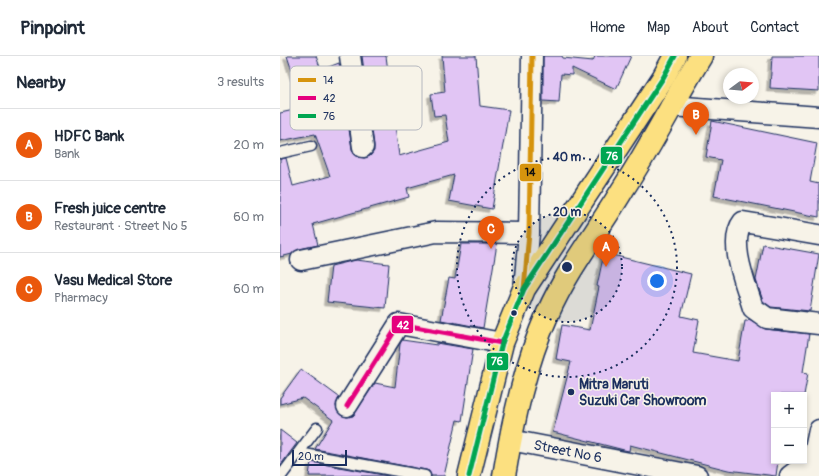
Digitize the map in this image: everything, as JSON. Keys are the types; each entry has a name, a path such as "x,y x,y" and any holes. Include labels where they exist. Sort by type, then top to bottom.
{"main road":[{"path":"469,476 502,343 524,289 663,78 674,56"},
{"path":"504,476 510,440 531,356 548,313 572,266 624,189 701,56"}],"street":[{"path":"350,56 351,66"},
{"path":"524,289 529,233 532,56"},
{"path":"671,106 819,117"},
{"path":"361,130 363,147"},
{"path":"819,235 743,222 739,227 737,252 753,308 767,318 819,324"},
{"path":"301,260 436,232 529,233"},
{"path":"347,406 399,324 502,343"},
{"path":"790,476 815,465 819,430"},
{"name":"Street No 6","path":"510,440 697,476"}],"lane":[{"path":"280,153 311,146"},
{"path":"281,476 317,428"},
{"path":"298,453 425,476"}],"building":[{"path":"287,56 316,56 320,66 290,66"},
{"path":"362,56 386,56 387,66 363,66"},
{"path":"442,56 476,56 480,106 509,110 492,209 449,201 454,175 407,188 409,197 313,224 318,245 299,249 292,254 280,257 280,159 286,158 293,186 330,176 315,134 280,141 280,113 290,111 290,130 349,130 354,154 364,158 370,156 374,151 372,130 396,130 399,156 449,142 445,115 434,116 431,94 445,92"},
{"path":"543,56 562,56 563,58 593,61 595,56 631,56 616,89 572,68 572,75 561,74 559,102 543,101"},
{"path":"772,56 819,56 819,91 770,88"},
{"path":"339,63 339,66 331,66"},
{"path":"712,121 817,143 810,182 819,184 819,217 714,196 721,160 706,157"},
{"path":"461,244 497,244 483,328 441,320 449,278 455,279"},
{"path":"763,244 819,254 810,311 771,307 763,301 756,280"},
{"path":"604,253 691,274 681,316 699,320 693,353 738,361 745,321 748,321 749,319 765,329 809,334 803,372 808,373 805,392 771,392 771,464 778,464 776,476 728,470 630,445 629,451 553,432 571,362 556,359 562,325 590,330 599,287 597,286"},
{"path":"356,260 389,264 385,308 327,302 331,266"},
{"path":"402,340 437,345 437,343 473,349 462,421 457,420 444,476 431,476 429,471 426,470 315,449 333,420 303,398 280,404 280,398 301,369 339,397 336,406 341,415 347,417 353,416 375,383 395,387 400,344"},
{"path":"280,430 297,443 280,466"},
{"path":"311,462 389,476 309,476"}],"transit line":[{"name":"14","path":"524,289 529,233 532,56"},
{"name":"76","path":"469,476 502,343 524,289 663,78 675,56"},
{"name":"42","path":"347,406 399,324 502,343"}],"place":[{"name":"Fresh juice centre","path":"696,135"},
{"name":"Vasu Medical Store","path":"491,249"},
{"name":"HDFC Bank","path":"606,267"},
{"name":"Mitra Maruti Suzuki Car Showroom","path":"571,392"}]}
